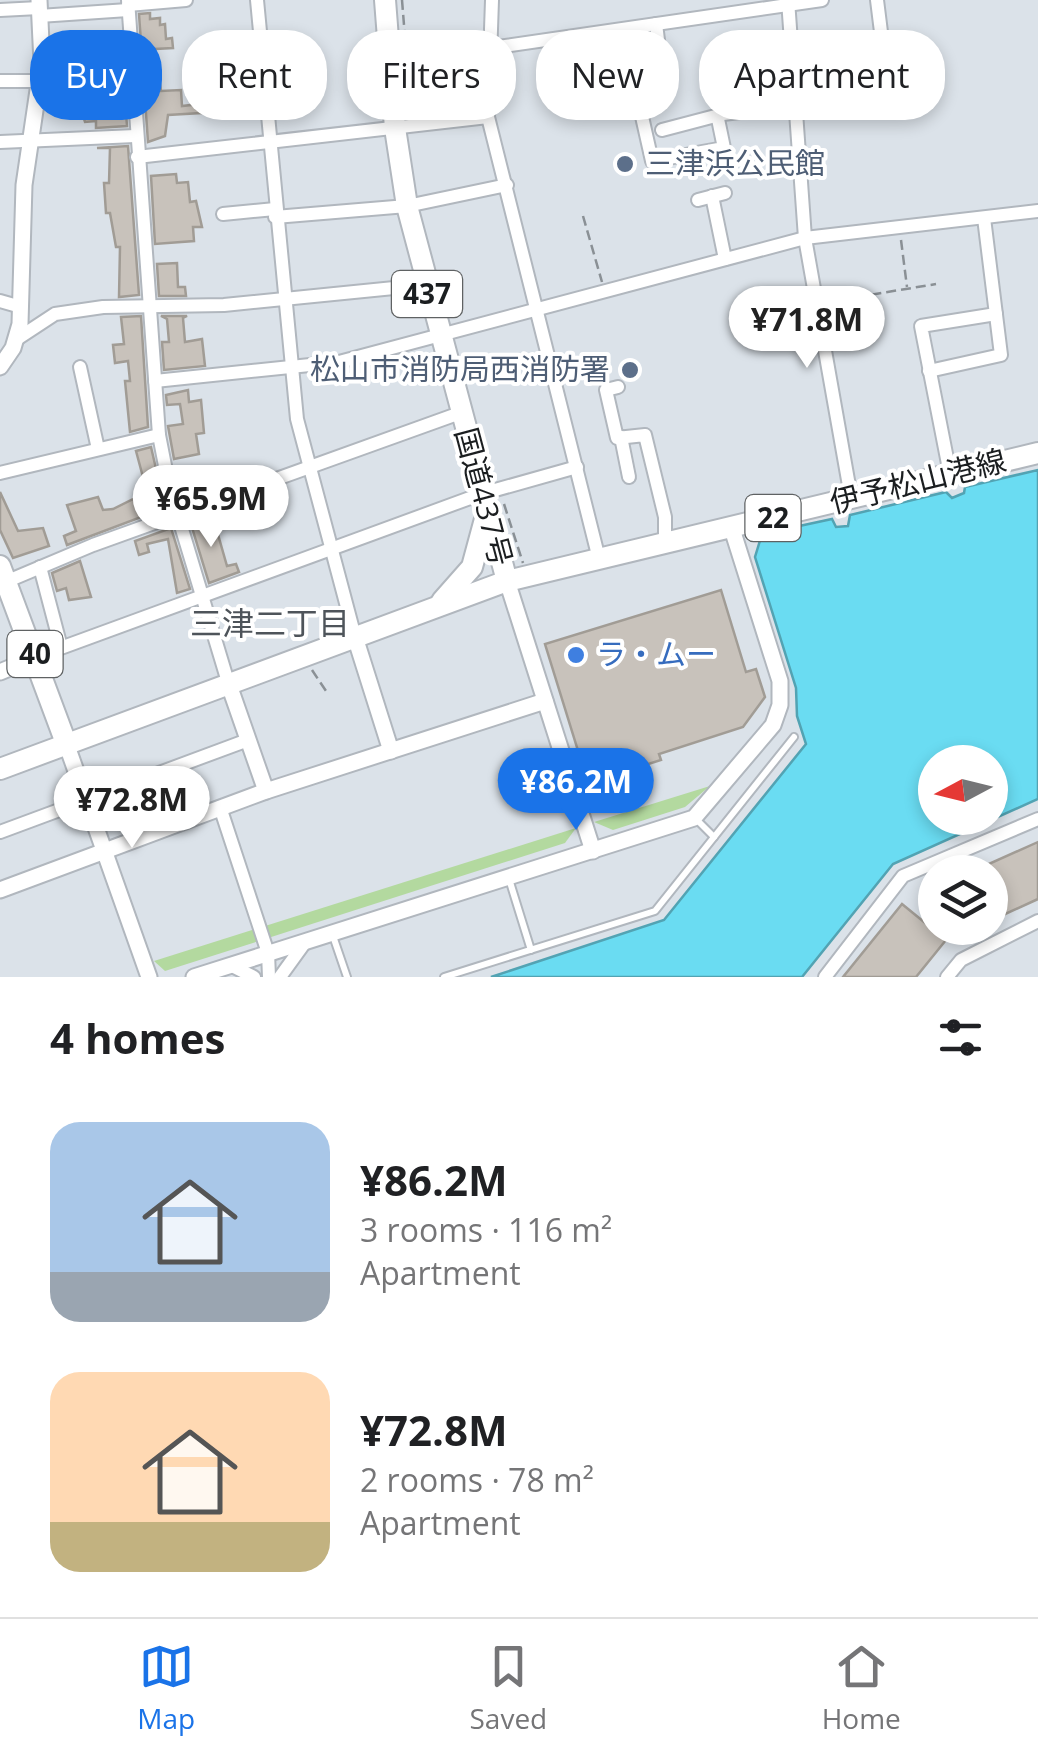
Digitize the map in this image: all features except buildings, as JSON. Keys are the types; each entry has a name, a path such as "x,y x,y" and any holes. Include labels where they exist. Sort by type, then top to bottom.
{"main road":[{"name":"国道437号","path":"0,769 506,582 424,284 407,206 403,127 385,0"},
{"name":"伊予松山港線","path":"506,582 1038,453"},
{"path":"432,608 454,591 472,567 486,516"},
{"name":"40","path":"2,577 66,743"}],"street":[{"path":"0,10 186,0"},
{"path":"257,0 289,369 308,468 391,751"},
{"path":"491,30 492,0"},
{"path":"516,44 822,0"},
{"path":"877,0 882,30"},
{"path":"788,3 789,30"},
{"path":"128,5 159,435 202,598 266,791"},
{"path":"656,24 662,72 636,90 652,161 724,148 718,120"},
{"path":"0,82 30,81"},
{"path":"0,367 17,339 32,120"},
{"path":"137,157 462,120"},
{"path":"489,120 599,559"},
{"path":"662,130 713,120"},
{"path":"794,120 805,238 851,497"},
{"path":"0,142 136,136"},
{"path":"223,214 407,206 507,185"},
{"path":"712,196 725,259"},
{"path":"155,381 338,362 805,238 1038,211"},
{"path":"930,371 1000,355 984,218"},
{"path":"17,339 55,314 103,307 147,309 424,284"},
{"path":"0,301 21,307"},
{"path":"950,474 920,326 996,314"},
{"path":"80,367 98,450"},
{"path":"618,388 606,390 616,438 644,434 665,517 665,544"},
{"path":"2,577 40,567 460,413"},
{"path":"0,473 159,435"},
{"path":"621,438 630,477"},
{"path":"0,672 481,494 576,467"},
{"path":"194,977 694,818 773,725 780,705 780,681 732,529"},
{"path":"40,567 61,648"},
{"path":"506,582 594,851"},
{"path":"0,890 266,791 545,701"},
{"path":"0,832 248,740"},
{"path":"66,743 108,849 150,977"},
{"path":"220,808 268,953 269,977"},
{"path":"825,977 904,876 1038,819"},
{"path":"946,977 961,960 1038,922"},
{"path":"280,977 306,941"},
{"path":"219,972 254,977"}],"lane":[{"path":"444,977 655,910 794,737"},
{"path":"694,818 714,838"},
{"path":"508,878 530,950"},
{"path":"332,933 347,977"}],"path":[{"path":"402,0 403,127"},
{"path":"583,216 604,290"},
{"path":"900,228 908,288"},
{"path":"815,304 936,284"},
{"path":"502,500 524,564 534,566"},
{"path":"305,654 317,682 322,680 328,694"}],"green space":[{"path":"710,786 685,807 613,830 594,822"},
{"path":"576,828 565,843 165,971 154,961"}],"water":[{"path":"1038,470 1038,799 1008,812 1008,745 918,745 918,835 958,835 893,864 802,977 491,977 664,920 806,744 797,716 796,688 755,557 762,534 832,519 836,527 848,526 850,515 946,492 952,498 964,493 965,487"}],"place":[{"name":"三津浜公民館","path":"625,164"},
{"name":"松山市消防局西消防署","path":"630,370"},
{"name":"ラ・ムー","path":"576,655"}],"district":[{"name":"三津二丁目","path":"270,624"}]}
